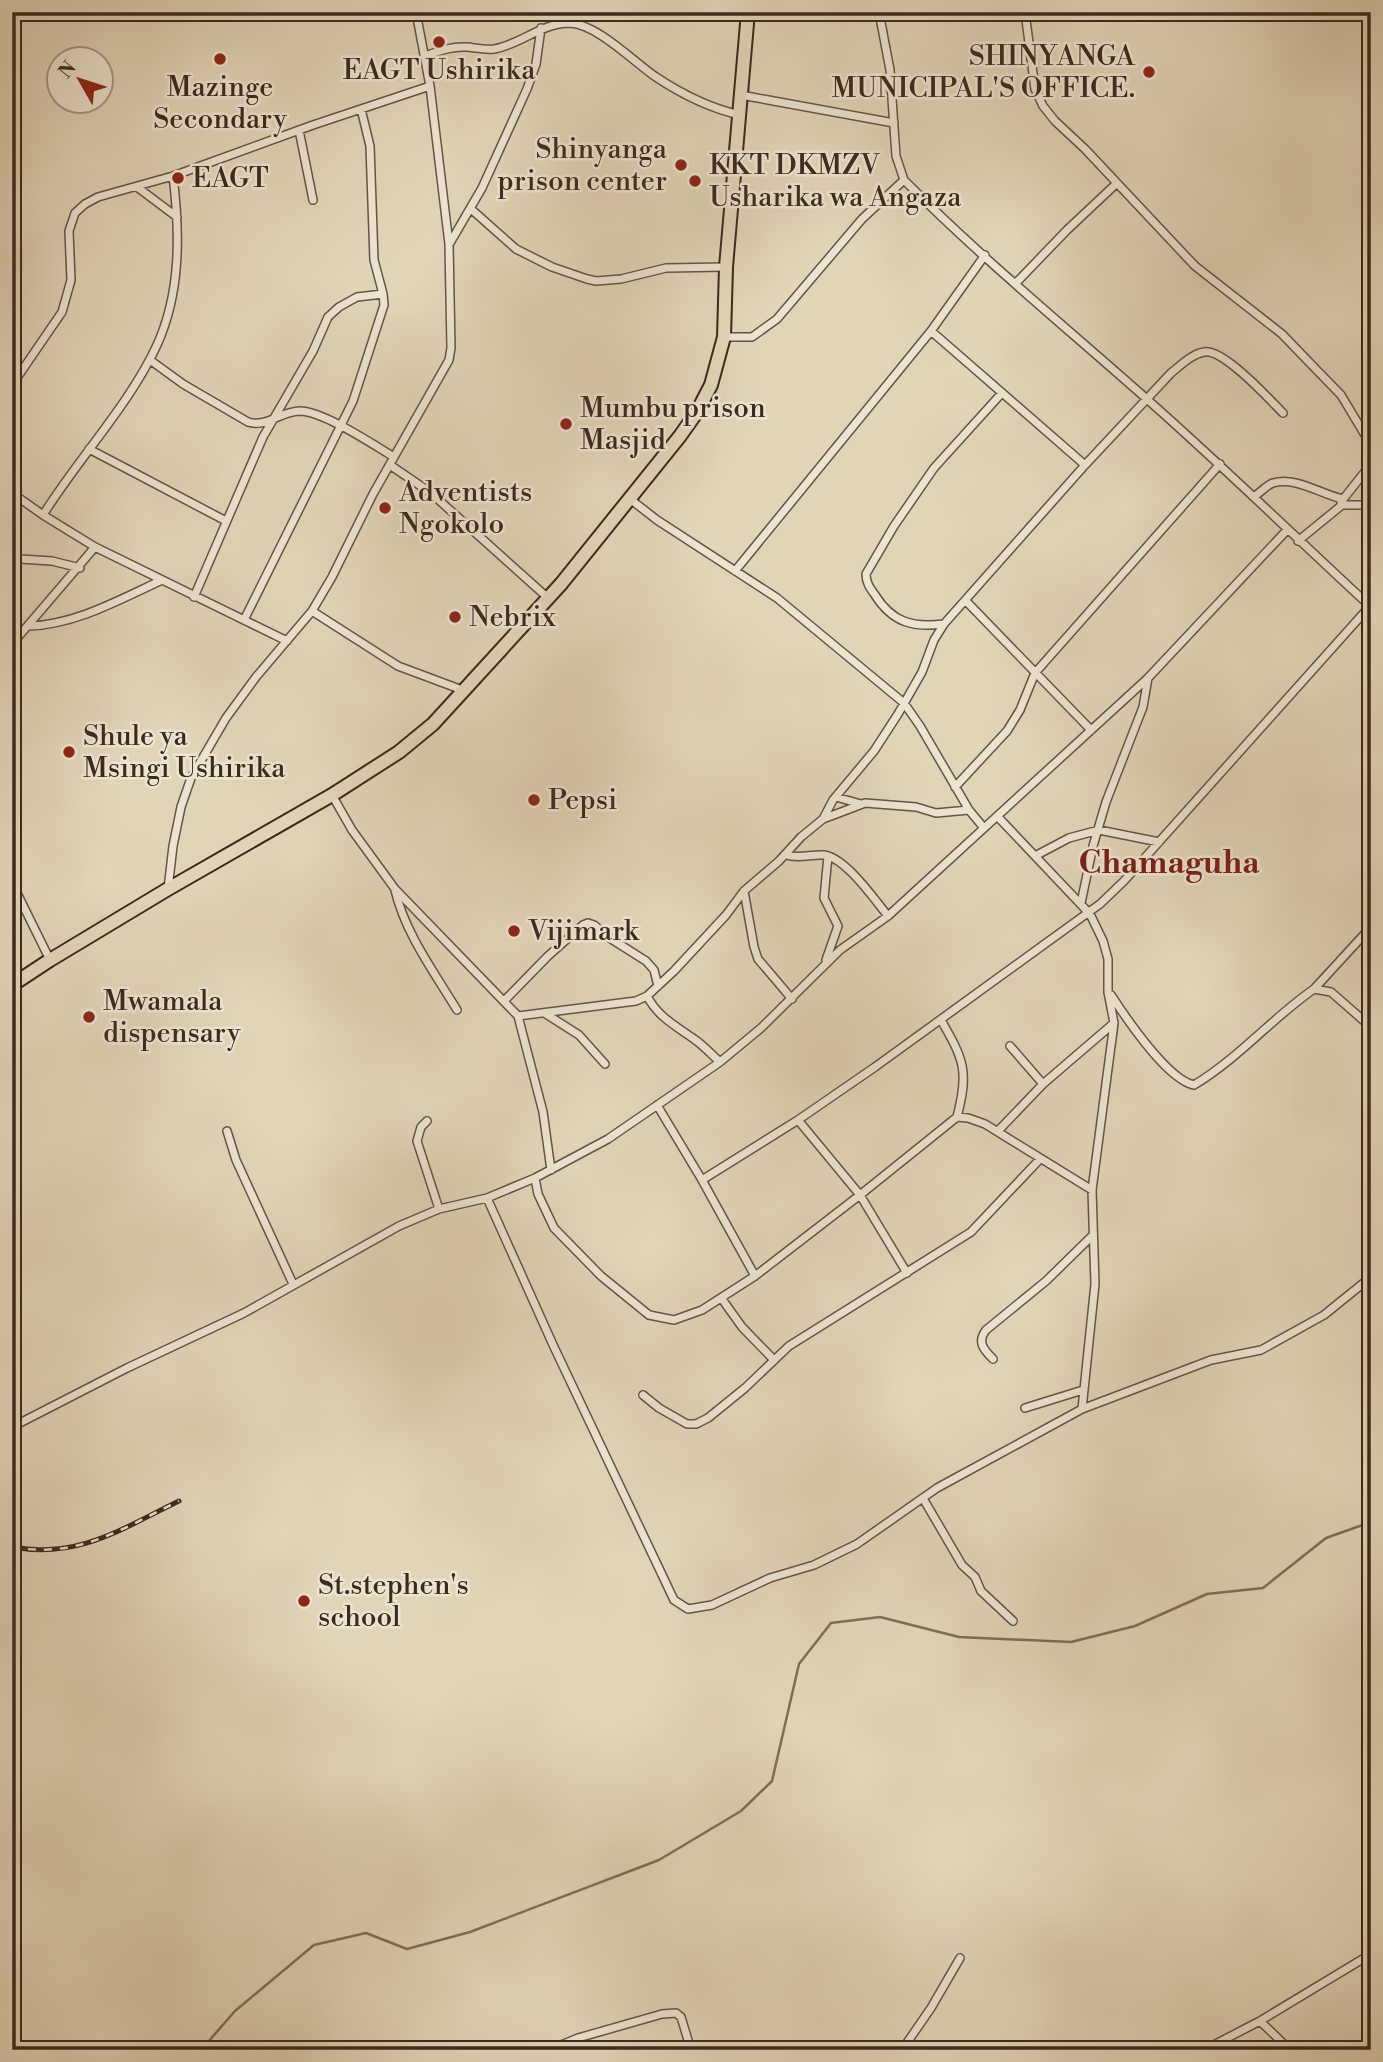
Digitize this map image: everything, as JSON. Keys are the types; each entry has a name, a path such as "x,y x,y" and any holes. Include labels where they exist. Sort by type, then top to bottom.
{"highway":[{"path":"13,984 168,890 332,796 399,752 433,724 548,598 698,412 711,385 724,337 726,267 748,12"}],"street":[{"path":"168,890 181,807 191,778 226,718 256,677 312,611 449,360 449,244 430,86 416,12"},
{"path":"702,1180 798,1120 1090,914 1159,842 1370,606 1298,541 1220,464 1015,284 904,180 896,156 890,70 879,12"},
{"path":"1025,12 1035,89 1042,106 1195,266 1282,334 1341,396 1371,445"},
{"path":"425,56 451,48 494,48 541,29 561,24 579,24 622,50 655,77 695,101 740,115"},
{"path":"449,244 471,209 527,89 536,64 541,29"},
{"path":"12,385 62,312 71,279 68,243 75,214 85,204 98,197 173,176 430,86"},
{"path":"741,95 894,122"},
{"path":"244,620 341,426 384,305 374,260 370,146 361,109"},
{"path":"299,130 313,200"},
{"path":"43,515 150,360 166,320 178,253 173,176"},
{"path":"724,337 752,337 777,319 862,219 904,180"},
{"path":"1015,284 1117,183"},
{"path":"137,187 177,218"},
{"path":"471,209 516,249 552,267 587,279 621,279 666,268 726,267"},
{"path":"735,571 931,331 985,255"},
{"path":"194,597 263,437 313,351 328,317 339,307 358,297 383,294"},
{"path":"931,331 1085,465"},
{"path":"823,819 835,797 874,751 904,703 944,624 1085,465 1185,362 1207,351 1219,356 1283,413"},
{"path":"150,360 193,390 247,422 258,424 275,416 306,412 341,426 431,492 548,598"},
{"path":"944,624 918,625 896,618 874,595 867,583 866,574 894,526 934,468 1002,394"},
{"path":"89,449 226,521"},
{"path":"955,787 1007,731 1020,710 1035,673 1220,464"},
{"path":"1337,508 1371,464"},
{"path":"1255,496 1275,482 1307,486 1343,499"},
{"path":"12,493 95,547 287,641"},
{"path":"630,499 657,520 791,608 904,703 969,810 984,828"},
{"path":"1298,541 1337,508 1348,503 1371,505"},
{"path":"12,1427 244,1312 399,1226 439,1209 487,1198 551,1170 608,1139 720,1062 792,999 840,950 888,916 1149,678 1287,530"},
{"path":"12,644 80,568 95,547"},
{"path":"20,559 52,561 80,568"},
{"path":"29,626 50,625 82,615 160,581"},
{"path":"966,601 1091,730"},
{"path":"312,611 398,666 465,691"},
{"path":"1081,903 1093,846 1143,707 1149,678"},
{"path":"332,796 352,830 395,889 518,1016 543,1112 551,1170"},
{"path":"835,797 861,804 902,805 936,813 969,810"},
{"path":"518,1016 636,1001 647,996 726,915 744,891 786,855 802,837 823,819 861,804"},
{"path":"998,817 1090,914 1108,959 1108,992 1114,1023 1092,1190 1094,1284 1082,1409"},
{"path":"1035,856 1069,838 1099,830 1159,842"},
{"path":"786,855 803,858 828,856 839,860 888,916"},
{"path":"822,967 838,926 824,898 828,856"},
{"path":"12,883 50,960"},
{"path":"395,889 400,910 416,942 457,1010"},
{"path":"744,891 758,959 792,999"},
{"path":"505,1000 548,956 588,923 646,961 654,970 658,986"},
{"path":"1108,992 1141,1039 1182,1080 1195,1085 1230,1060 1281,1014 1314,989 1371,927"},
{"path":"1314,989 1331,992 1371,1027"},
{"path":"647,996 652,1006 665,1019 696,1040 720,1062"},
{"path":"546,1014 579,1035 605,1064"},
{"path":"535,1178 538,1194 555,1228 601,1276 649,1315 674,1320 702,1310 755,1276 957,1117 964,1086 963,1067 941,1020"},
{"path":"998,1131 1043,1084 1114,1023"},
{"path":"1010,1046 1043,1084"},
{"path":"657,1105 755,1276"},
{"path":"957,1117 978,1121 998,1131 1092,1190"},
{"path":"798,1120 860,1195 907,1273"},
{"path":"428,1121 421,1127 417,1141 439,1209"},
{"path":"227,1131 236,1160 293,1284"},
{"path":"643,1395 687,1424 696,1424 708,1418 789,1346 971,1232 1040,1159"},
{"path":"487,1198 554,1348 674,1600 688,1609 712,1605 770,1578 814,1565 871,1536 937,1488 1082,1409 1212,1360 1261,1350 1324,1315 1371,1277"},
{"path":"993,1359 982,1345 981,1338 986,1330 1046,1281 1093,1235"},
{"path":"722,1299 742,1327 774,1360"},
{"path":"1025,1408 1083,1390"},
{"path":"924,1500 962,1565 975,1577 979,1588 1013,1621"},
{"path":"1204,2050 1260,2021 1371,1954"},
{"path":"902,2050 931,2008 960,1958"},
{"path":"549,2050 578,2038 662,2014 676,2013 681,2017 691,2050"},
{"path":"1260,2021 1287,2048"},
{"path":"578,2038 581,2050"}],"waterway":[{"path":"201,2050 235,2011 314,1945 366,1933 407,1949 470,1932 659,1860 741,1811 772,1781 799,1664 831,1623 880,1617 959,1637 1071,1642 1135,1626 1207,1594 1263,1588 1326,1538 1371,1522"}],"railway":[{"path":"12,1547 36,1550 79,1545 118,1531 179,1501"}],"place":[{"name":"EAGT Ushirika","path":"439,42"},
{"name":"Mazinge Secondary","path":"220,59"},
{"name":"SHINYANGA MUNICIPAL'S OFFICE.","path":"1149,72"},
{"name":"Shinyanga prison center","path":"681,165"},
{"name":"EAGT","path":"178,178"},
{"name":"KKT DKMZV Usharika wa Angaza","path":"695,181"},
{"name":"Mumbu prison Masjid","path":"566,424"},
{"name":"Adventists Ngokolo","path":"385,508"},
{"name":"Nebrix","path":"455,617"},
{"name":"Shule ya Msingi Ushirika","path":"69,752"},
{"name":"Pepsi","path":"534,800"},
{"name":"Vijimark","path":"514,931"},
{"name":"Mwamala dispensary","path":"89,1017"},
{"name":"St.stephen's school","path":"304,1601"}],"district":[{"name":"Chamaguha","path":"1169,863"}]}
